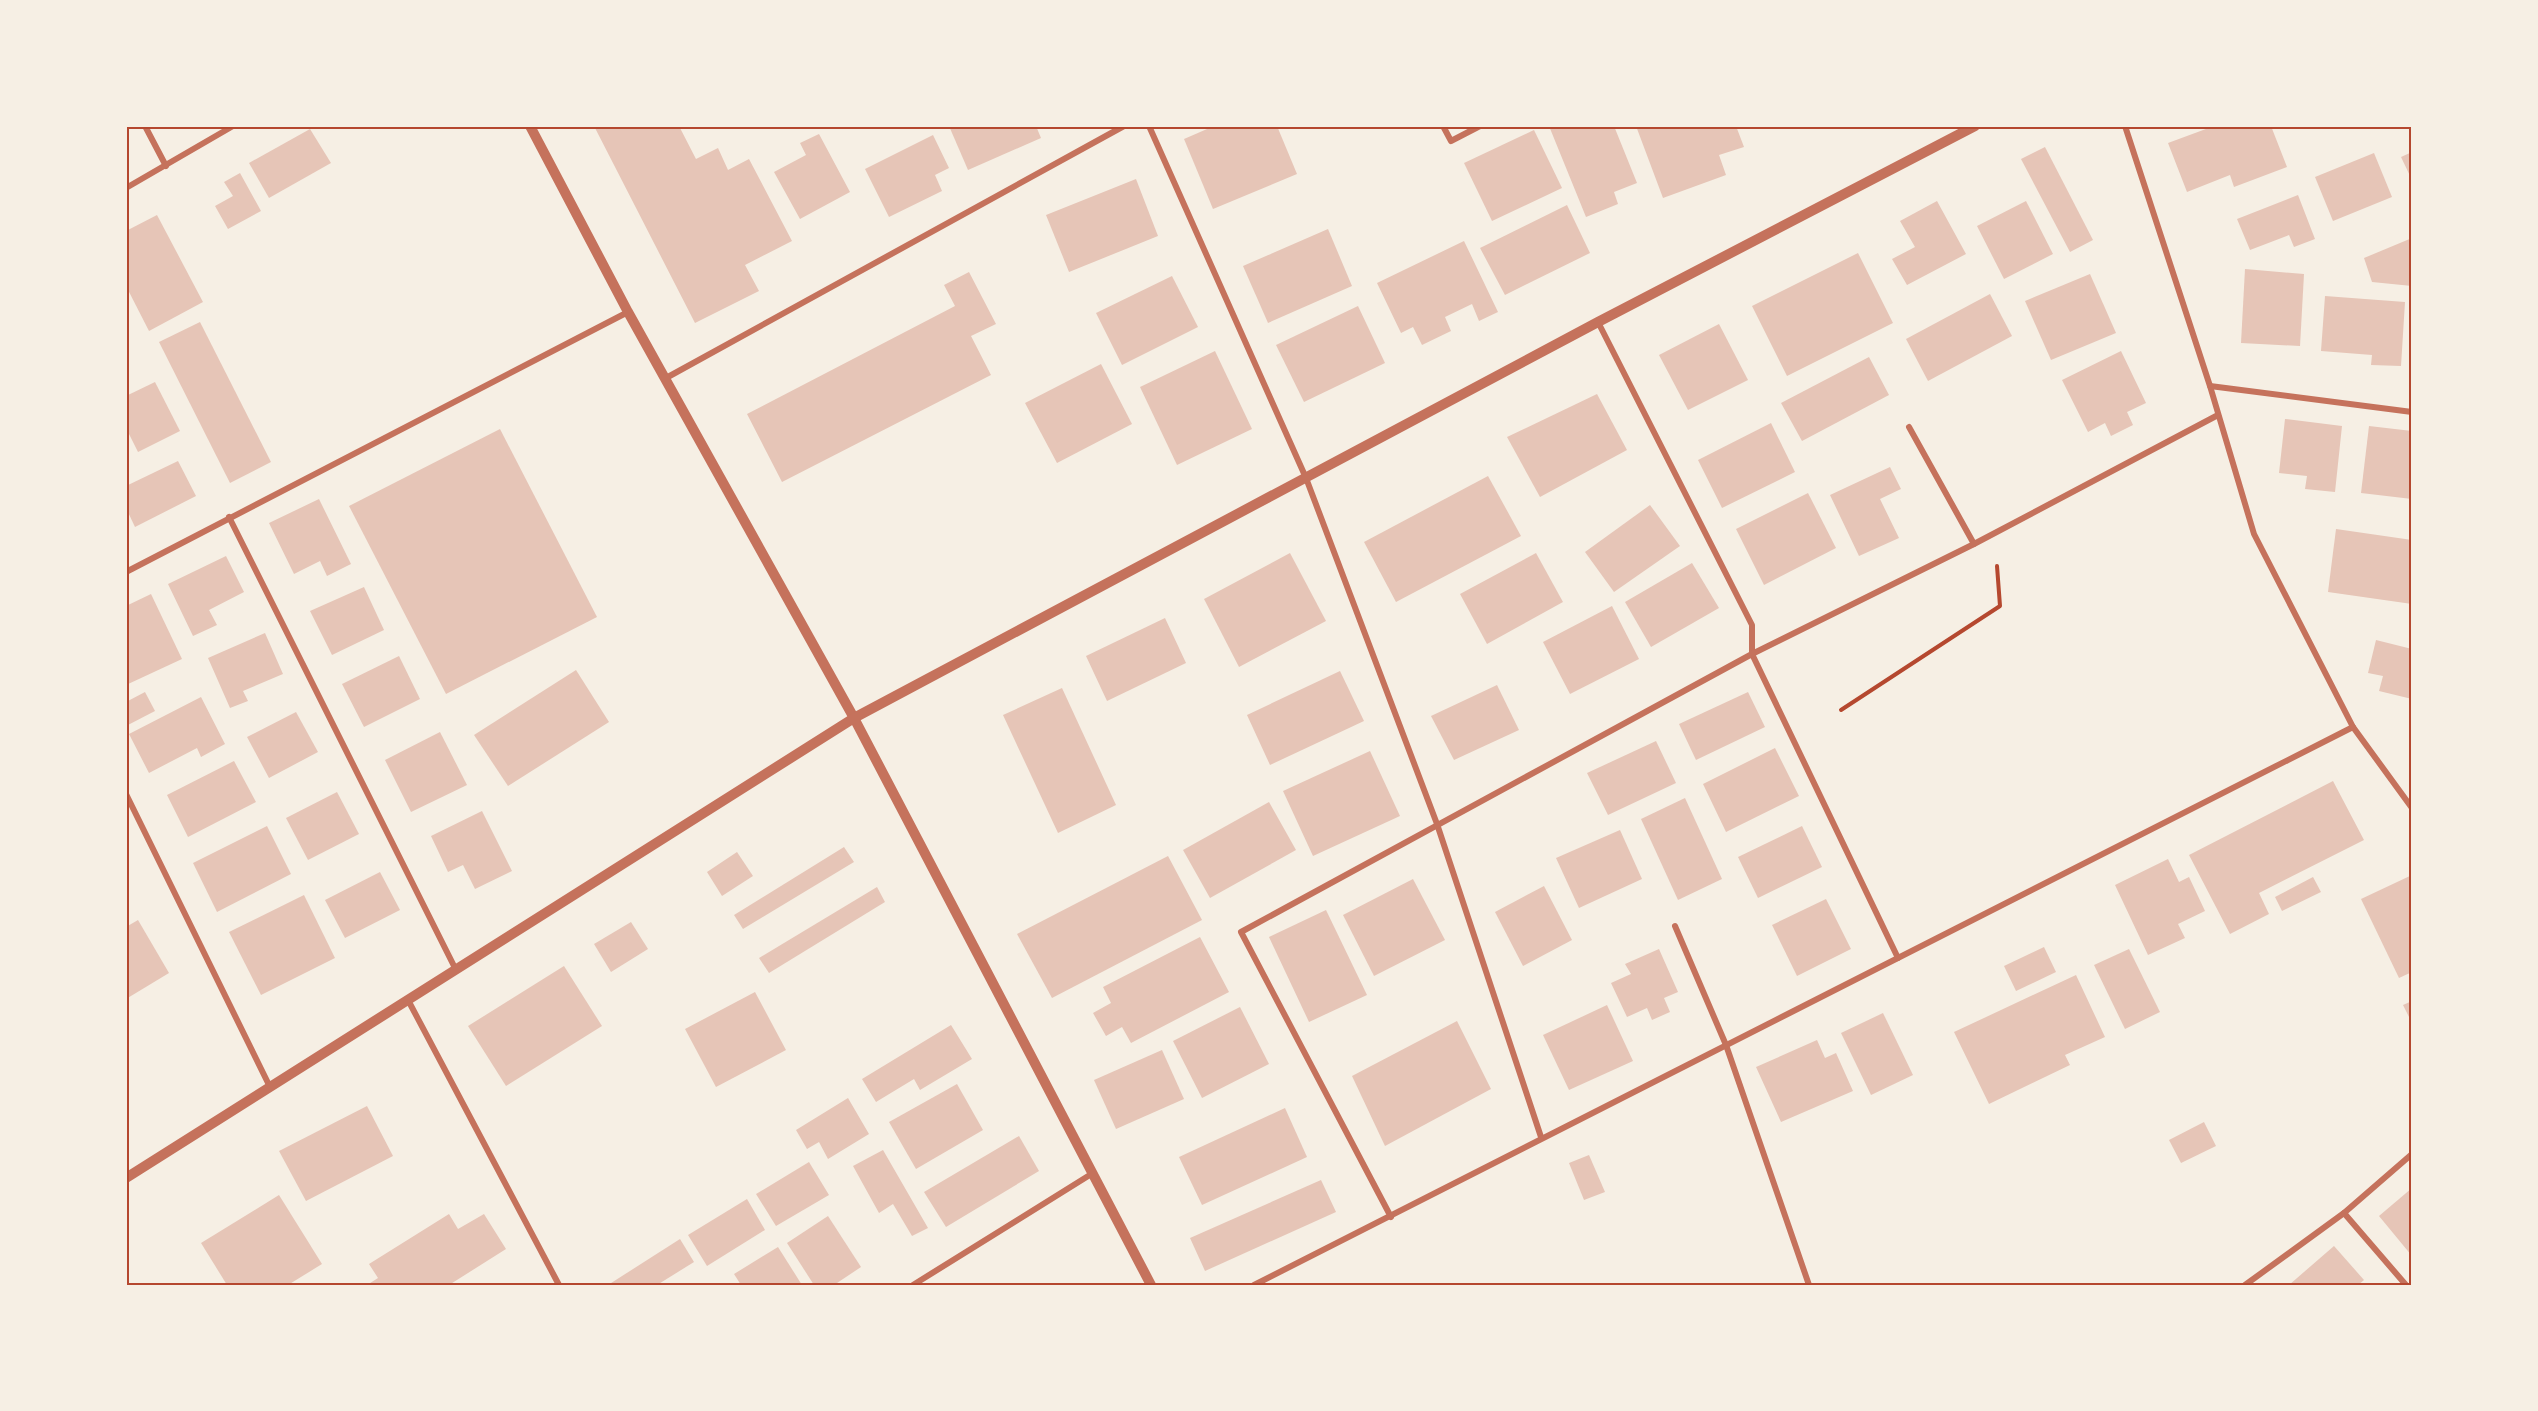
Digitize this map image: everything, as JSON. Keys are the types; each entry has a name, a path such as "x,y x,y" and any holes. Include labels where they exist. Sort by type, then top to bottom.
{"street":[{"path":"145,126 166,166"},
{"path":"126,188 233,126"},
{"path":"531,126 628,312 854,718 1151,1285"},
{"path":"666,378 1124,126"},
{"path":"1149,126 1306,478 1437,824 1541,1137"},
{"path":"1443,126 1451,141 1480,126"},
{"path":"126,1178 854,718 1598,322 1975,126"},
{"path":"2126,126 2210,386 2254,534 2353,727 2412,808"},
{"path":"126,572 628,312"},
{"path":"1598,322 1752,625 1752,654 1899,958"},
{"path":"2210,386 2412,412"},
{"path":"1391,1217 1241,932 1752,654 1974,543 2218,415"},
{"path":"1909,427 1974,543"},
{"path":"229,517 456,970"},
{"path":"1254,1285 1391,1217 1541,1137 2353,727"},
{"path":"126,794 270,1087"},
{"path":"1675,926 1726,1045 1809,1285"},
{"path":"408,1000 559,1285"},
{"path":"2245,1285 2344,1213 2412,1154"},
{"path":"913,1285 1093,1173"},
{"path":"2344,1213 2406,1285"}],"path":[{"path":"1841,710 2000,606 1997,565"}],"building":[{"path":"594,126 679,126 696,159 718,148 728,170 749,159 792,241 745,265 759,291 695,323"},
{"path":"949,126 1036,126 1041,138 968,170"},
{"path":"1214,126 1277,126 1297,174 1213,209 1184,139"},
{"path":"1549,126 1614,126 1637,183 1614,192 1618,204 1586,217"},
{"path":"1636,126 1736,126 1744,147 1719,155 1726,175 1663,198"},
{"path":"2214,126 2271,126 2287,167 2234,187 2230,175 2187,192 2168,143"},
{"path":"310,129 331,163 269,198 249,163"},
{"path":"1534,130 1562,188 1492,221 1464,163"},
{"path":"819,134 850,192 800,219 774,172 806,155 800,143"},
{"path":"933,135 949,168 935,175 942,191 889,217 865,169"},
{"path":"2045,147 2093,240 2070,252 2021,159"},
{"path":"2412,152 2412,180 2401,157"},
{"path":"2374,153 2392,197 2333,221 2315,177"},
{"path":"240,173 261,211 228,229 215,206 233,196 224,182"},
{"path":"1136,179 1158,236 1069,272 1046,215"},
{"path":"2298,195 2315,239 2294,247 2289,235 2250,250 2237,219"},
{"path":"1937,201 1966,254 1907,285 1892,259 1915,247 1900,221"},
{"path":"2026,201 2053,254 2004,279 1977,226"},
{"path":"1567,205 1590,253 1505,295 1480,248"},
{"path":"157,215 203,302 149,331 126,286 126,231"},
{"path":"1328,229 1352,286 1268,323 1243,266"},
{"path":"2412,238 2412,286 2372,282 2364,258"},
{"path":"1464,241 1498,312 1479,321 1472,304 1445,317 1451,331 1422,345 1413,327 1401,333 1377,283"},
{"path":"1858,253 1893,323 1787,376 1752,306"},
{"path":"2245,269 2304,274 2300,346 2241,343"},
{"path":"969,272 996,324 971,336 991,375 782,482 747,414 955,306 944,285"},
{"path":"2090,274 2116,333 2051,360 2025,301"},
{"path":"1172,276 1198,327 1122,365 1096,313"},
{"path":"1990,294 2012,336 1928,381 1906,339"},
{"path":"2325,296 2405,302 2401,366 2371,365 2372,355 2321,351"},
{"path":"1358,306 1385,363 1304,402 1276,345"},
{"path":"200,322 271,462 230,483 159,342"},
{"path":"1719,324 1748,380 1688,410 1659,355"},
{"path":"1215,351 1252,429 1177,465 1140,387"},
{"path":"2121,351 2146,403 2127,412 2133,425 2111,436 2105,423 2088,432 2062,380"},
{"path":"1869,357 1889,395 1802,441 1781,403"},
{"path":"1101,364 1132,424 1057,463 1025,403"},
{"path":"155,382 180,431 138,452 126,428 126,396"},
{"path":"1597,394 1627,450 1540,497 1507,437"},
{"path":"2285,419 2342,426 2335,492 2305,489 2307,476 2279,473"},
{"path":"1771,423 1795,472 1722,508 1698,460"},
{"path":"2369,426 2412,431 2412,499 2361,493"},
{"path":"500,429 597,617 446,694 349,506"},
{"path":"178,461 196,496 135,527 126,508 126,486"},
{"path":"1890,467 1901,489 1880,499 1899,538 1859,556 1830,495"},
{"path":"1488,476 1521,536 1396,602 1364,542"},
{"path":"1808,493 1836,548 1764,585 1736,529"},
{"path":"319,499 351,564 327,576 320,561 294,574 269,523"},
{"path":"1650,505 1680,546 1614,592 1585,552"},
{"path":"2336,529 2412,540 2412,604 2328,592"},
{"path":"1290,553 1326,621 1239,667 1204,599"},
{"path":"1536,553 1563,602 1487,644 1460,594"},
{"path":"226,556 244,592 209,610 217,625 193,636 168,584"},
{"path":"1692,563 1719,608 1651,647 1625,602"},
{"path":"364,587 384,630 332,655 310,611"},
{"path":"151,594 182,659 126,685 126,606"},
{"path":"1612,606 1639,659 1570,694 1543,642"},
{"path":"1165,618 1186,663 1107,701 1086,656"},
{"path":"265,633 283,674 243,691 248,701 230,708 208,658"},
{"path":"2376,640 2412,649 2412,699 2379,691 2383,676 2368,673"},
{"path":"399,656 420,699 364,727 342,684"},
{"path":"576,670 609,722 508,786 474,735"},
{"path":"1340,671 1364,721 1270,765 1247,715"},
{"path":"1497,685 1519,730 1454,760 1431,716"},
{"path":"1062,688 1116,805 1058,833 1003,715"},
{"path":"145,692 155,711 126,726 126,702"},
{"path":"1748,692 1765,727 1696,760 1679,724"},
{"path":"201,697 225,744 201,757 197,748 149,773 129,734"},
{"path":"296,712 318,752 269,778 247,737"},
{"path":"440,732 467,785 411,812 385,760"},
{"path":"1656,741 1676,783 1608,815 1587,773"},
{"path":"1775,748 1799,796 1726,832 1703,784"},
{"path":"1370,751 1400,816 1313,856 1283,791"},
{"path":"234,761 256,802 188,837 167,795"},
{"path":"2333,781 2364,840 2259,893 2269,914 2230,934 2189,855"},
{"path":"337,792 359,834 308,860 286,818"},
{"path":"1685,798 1722,879 1678,900 1641,819"},
{"path":"1269,802 1296,850 1210,898 1183,850"},
{"path":"482,811 512,871 475,889 463,865 448,872 431,836"},
{"path":"267,826 291,874 217,912 193,863"},
{"path":"1802,826 1822,867 1758,898 1738,857"},
{"path":"1620,830 1642,879 1579,908 1556,858"},
{"path":"844,847 854,862 743,929 734,915"},
{"path":"737,852 753,876 722,896 707,872"},
{"path":"1168,856 1202,920 1052,998 1017,934"},
{"path":"2168,859 2179,882 2189,877 2205,911 2178,924 2185,938 2148,955 2115,885"},
{"path":"380,872 400,910 345,938 325,900"},
{"path":"2412,875 2412,972 2399,978 2361,899"},
{"path":"2313,877 2321,892 2282,911 2275,897"},
{"path":"1413,879 1445,940 1374,976 1343,915"},
{"path":"1544,886 1572,940 1523,966 1495,912"},
{"path":"877,887 885,902 769,973 759,958"},
{"path":"304,895 335,958 261,995 229,932"},
{"path":"1826,899 1851,949 1797,976 1772,925"},
{"path":"1326,910 1367,995 1309,1022 1269,937"},
{"path":"138,920 169,973 126,999 126,927"},
{"path":"631,922 648,949 611,972 594,944"},
{"path":"1200,937 1229,992 1131,1043 1122,1027 1106,1036 1093,1013 1111,1003 1103,987"},
{"path":"2044,947 2056,972 2016,991 2004,966"},
{"path":"1659,949 1678,992 1664,998 1670,1012 1652,1020 1647,1008 1627,1017 1611,983 1631,974 1625,964"},
{"path":"2129,949 2160,1012 2125,1029 2094,965"},
{"path":"564,966 602,1026 506,1086 468,1026"},
{"path":"2076,975 2105,1037 2065,1055 2070,1065 1989,1104 1954,1032"},
{"path":"755,992 786,1050 716,1087 685,1029"},
{"path":"2412,1001 2412,1023 2403,1005"},
{"path":"1607,1005 1633,1061 1569,1090 1543,1035"},
{"path":"1240,1007 1269,1064 1202,1098 1173,1041"},
{"path":"1883,1013 1913,1075 1871,1095 1841,1033"},
{"path":"1457,1021 1491,1089 1385,1146 1352,1076"},
{"path":"951,1025 972,1059 920,1090 914,1079 876,1102 862,1079"},
{"path":"1817,1040 1825,1058 1836,1053 1853,1091 1781,1122 1756,1067"},
{"path":"1162,1050 1184,1099 1116,1129 1094,1080"},
{"path":"957,1084 983,1130 916,1169 889,1122"},
{"path":"848,1098 869,1134 828,1159 819,1142 807,1149 796,1130"},
{"path":"367,1106 393,1156 306,1201 279,1151"},
{"path":"1285,1108 1307,1157 1202,1205 1179,1157"},
{"path":"2204,1122 2216,1146 2181,1163 2169,1140"},
{"path":"1019,1136 1039,1171 946,1227 924,1192"},
{"path":"883,1150 928,1228 912,1236 893,1204 879,1213 853,1166"},
{"path":"1589,1155 1605,1192 1584,1200 1569,1163"},
{"path":"809,1162 829,1195 776,1226 756,1194"},
{"path":"1321,1180 1336,1212 1205,1271 1190,1238"},
{"path":"2412,1188 2412,1256 2379,1216"},
{"path":"279,1195 322,1264 288,1285 227,1285 201,1243"},
{"path":"747,1199 765,1230 707,1266 688,1235"},
{"path":"449,1214 458,1229 484,1214 506,1249 449,1285 367,1285 378,1278 369,1264"},
{"path":"828,1216 861,1267 834,1285 814,1285 787,1243"},
{"path":"680,1239 694,1262 657,1285 608,1285"},
{"path":"2334,1246 2364,1280 2358,1285 2289,1285"},
{"path":"778,1247 802,1285 741,1285 734,1274"}]}
